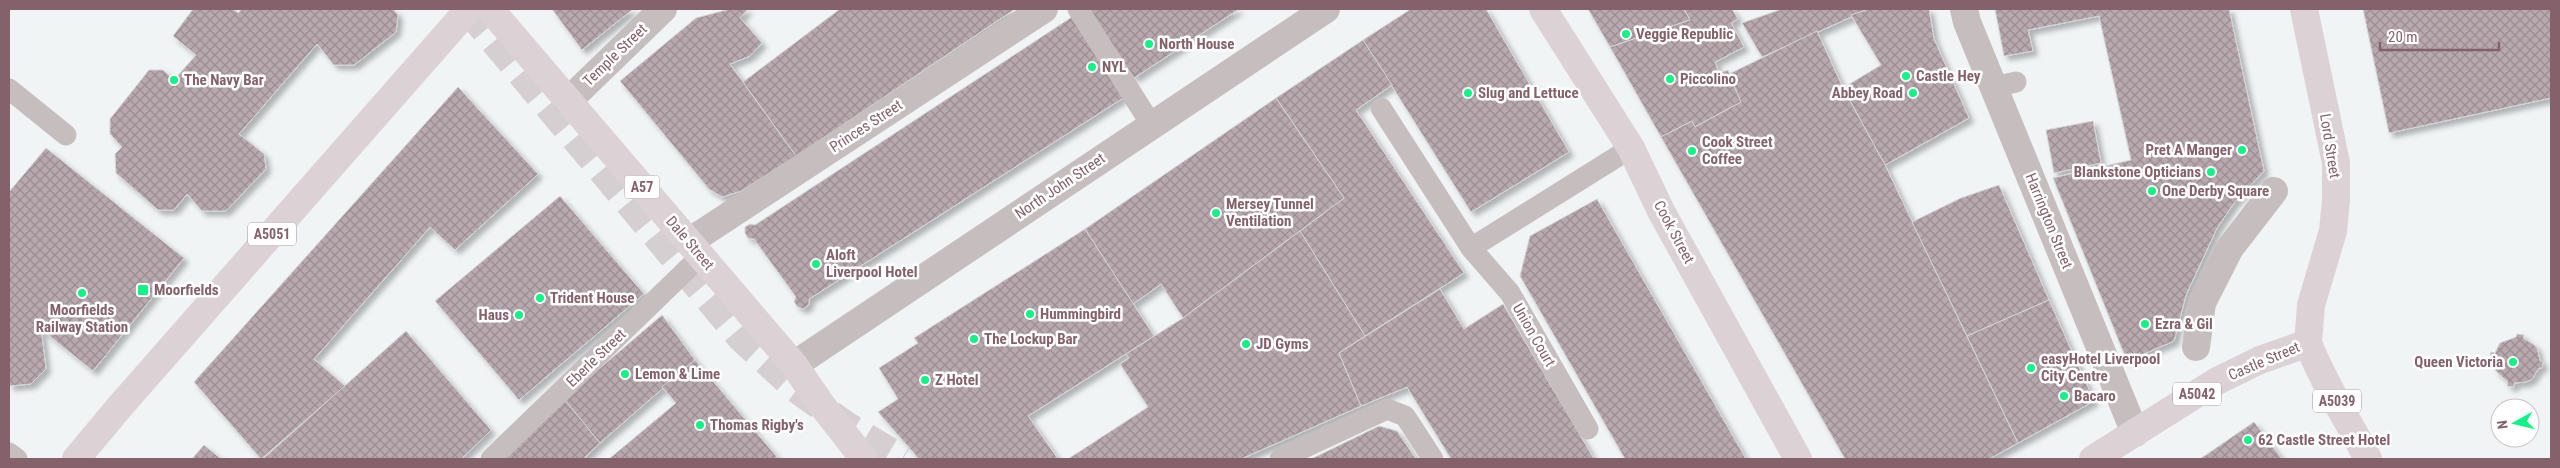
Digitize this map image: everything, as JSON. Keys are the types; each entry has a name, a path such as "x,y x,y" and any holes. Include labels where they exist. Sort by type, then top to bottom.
{"main road":[{"name":"A5051","path":"76,459 110,417 469,9"},
{"name":"Dale Street","path":"490,9 794,365 820,404 864,459"},
{"name":"Cook Street","path":"1543,9 1631,148 1662,211 1798,459"},
{"name":"Lord Street","path":"2304,9 2336,163 2336,200 2333,231 2311,305 2308,342"},
{"name":"Castle Street","path":"2093,459 2216,381 2260,360 2308,342"},
{"name":"A5039","path":"2308,342 2320,375 2346,416 2368,459"}],"street":[{"name":"Temple Street","path":"568,100 663,9"},
{"name":"Princes Street","path":"695,249 1044,9"},
{"name":"North John Street","path":"794,365 1151,124 1326,9"},
{"name":"Harrington Street","path":"1964,9 1967,22 2005,84 2135,433"},
{"path":"2196,347 2202,303 2230,248 2274,191"}],"lane":[{"path":"1078,9 1151,124"},
{"path":"9,89 66,135"},
{"name":"Union Court","path":"1381,108 1471,248 1510,293 1588,429"},
{"path":"1471,248 1631,148"},
{"name":"Eberle Street","path":"491,459 695,249"},
{"path":"1280,459 1387,410 1405,416 1433,459"},
{"path":"9,453 17,459"}],"building":[{"path":"193,9 233,9 238,13 242,9 393,9 398,15 396,32 354,65 334,65 317,44 239,134 264,154 266,169 226,211 202,211 187,194 174,210 158,210 116,173 115,154 122,147 110,134 110,119 149,70 163,70 174,80 196,55 173,36"},
{"path":"552,9 633,9 582,50"},
{"path":"730,9 748,9 740,18 762,43 750,56 730,64 796,156 741,191 722,197 709,189 620,81 696,18"},
{"path":"840,9 1015,9 796,156 743,82"},
{"name":"North House","path":"1089,9 1239,9 1134,78"},
{"path":"1411,9 1486,9 1569,152 1471,212 1363,40"},
{"name":"Veggie Republic","path":"1588,9 1684,9 1690,20 1610,47"},
{"path":"1684,9 1732,9 1738,19 1731,23 1744,47 1715,62 1719,73 1728,70 1741,102 1695,127 1692,121 1661,137 1610,47 1690,20"},
{"path":"1782,9 1869,9 1762,57 1742,23"},
{"name":"Castle Hey","path":"1869,9 1929,9 1934,39 1969,118 1885,165 1843,88 1881,65 1851,15"},
{"name":"One Derby Square","path":"1995,9 2229,9 2264,171 2234,203 2217,228 2186,295 2174,341 2127,361 2053,178 2131,160 2099,16 2028,30 2033,51 2004,56"},
{"path":"2363,9 2551,9 2551,98 2389,133"},
{"path":"1072,17 1123,98 809,299 809,305 803,309 798,307 794,302 796,297 754,239 748,238 745,233 745,227 750,224 755,225"},
{"path":"1817,31 1843,88 1885,165 2018,443 1989,459 1845,459 1661,137 1692,121 1695,127 1741,102 1729,74"},
{"path":"1363,40 1392,85 1356,110 1464,273 1365,336 1300,231 1344,198 1276,98"},
{"path":"458,87 538,174 455,250 430,227 314,359 345,386 261,459 194,382"},
{"name":"Mersey Tunnel Ventilation","path":"1276,98 1344,198 1183,318 1161,284 1133,304 1085,229"},
{"path":"2093,121 2101,163 2054,173 2046,130"},
{"name":"Moorfields Railway Station","path":"46,148 184,258 93,371 41,329 46,369 31,384 9,386 9,192"},
{"path":"1999,185 2049,300 1967,336 1912,222 1961,198"},
{"name":"Trident House","path":"560,196 644,294 519,400 435,301"},
{"path":"1597,199 1746,459 1625,459 1520,276 1530,236"},
{"path":"1085,229 1154,336 1028,416 1058,459 919,459 878,412 898,399 879,368 918,343 914,338"},
{"name":"JD Gyms","path":"1300,231 1365,336 1339,353 1361,406 1241,459 1068,459 1148,407 1120,364 1129,358 1126,354 1183,318"},
{"path":"1440,289 1464,329 1503,304 1594,459 1451,459 1407,387 1361,406 1339,353"},
{"name":"easyHotel Liverpool City Centre","path":"2049,300 2094,401 2018,443 1967,336"},
{"path":"662,315 695,360 600,443 564,399"},
{"path":"406,331 491,430 461,459 263,459"},
{"path":"2517,334 2524,335 2523,338 2537,348 2540,361 2543,362 2542,368 2539,368 2532,379 2526,382 2514,383 2514,387 2507,386 2508,382 2495,370 2494,360 2490,359 2491,352 2495,353 2500,343 2516,337"},
{"name":"Thomas Rigby's","path":"695,360 777,457 774,459 609,459 676,403 662,387"},
{"path":"564,399 600,443 583,459 500,459"},
{"name":"62 Castle Street Hotel","path":"2254,422 2282,459 2200,459"},
{"path":"1379,426 1397,431 1416,459 1311,459"},
{"path":"204,445 221,459 192,459"}],"tunnel":[{"path":"467,9 741,338 795,388 846,425 903,459"}],"place":[{"name":"Veggie Republic","path":"1626,34"},
{"name":"North House","path":"1149,44"},
{"name":"NYL","path":"1092,67"},
{"name":"Castle Hey","path":"1906,76"},
{"name":"Piccolino","path":"1670,79"},
{"name":"The Navy Bar","path":"174,80"},
{"name":"Slug and Lettuce","path":"1468,93"},
{"name":"Abbey Road","path":"1913,93"},
{"name":"Pret A Manger","path":"2242,150"},
{"name":"Cook Street Coffee","path":"1692,151"},
{"name":"Blankstone Opticians","path":"2211,172"},
{"name":"One Derby Square","path":"2152,191"},
{"name":"Mersey Tunnel Ventilation","path":"1216,213"},
{"name":"Aloft Liverpool Hotel","path":"816,264"},
{"name":"Moorfields","path":"143,290"},
{"name":"Moorfields Railway Station","path":"82,293"},
{"name":"Trident House","path":"540,298"},
{"name":"Hummingbird","path":"1030,314"},
{"name":"Haus","path":"519,315"},
{"name":"Ezra & Gil","path":"2145,324"},
{"name":"The Lockup Bar","path":"974,339"},
{"name":"JD Gyms","path":"1246,344"},
{"name":"Queen Victoria","path":"2513,362"},
{"name":"easyHotel Liverpool City Centre","path":"2031,368"},
{"name":"Lemon & Lime","path":"625,374"},
{"name":"Z Hotel","path":"925,380"},
{"name":"Bacaro","path":"2064,396"},
{"name":"Thomas Rigby's","path":"700,425"},
{"name":"62 Castle Street Hotel","path":"2248,440"}]}
